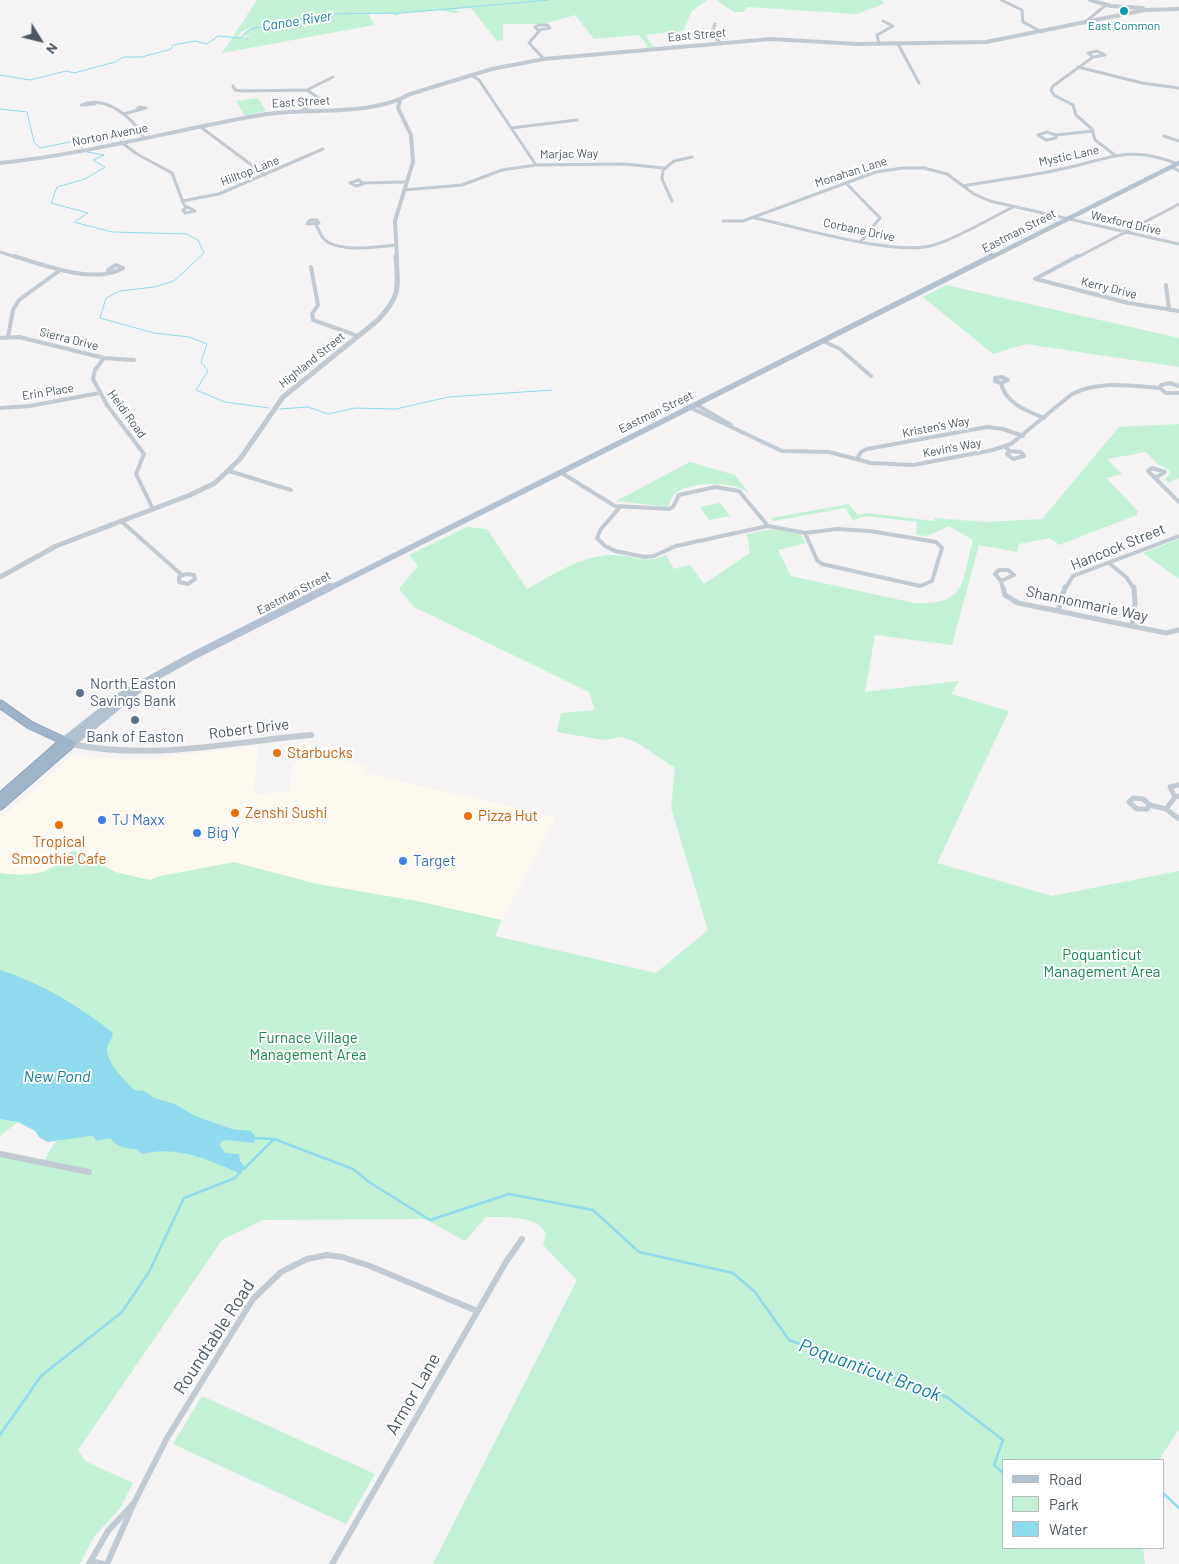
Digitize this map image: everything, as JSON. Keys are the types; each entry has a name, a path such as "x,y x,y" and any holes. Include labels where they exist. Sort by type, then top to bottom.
{"highway":[{"path":"0,704 22,720 68,742"},
{"path":"0,797 68,742"},
{"path":"0,806 68,742"}],"main road":[{"name":"Eastman Street","path":"68,742 145,683 193,656 1179,163"}],"street":[{"path":"1001,0 1022,10 1023,22 1043,32"},
{"path":"1090,0 1106,5 1152,9"},
{"path":"1084,23 1106,5"},
{"name":"East Street","path":"222,122 303,110 348,110 400,100 410,94 471,75 544,59 787,38 879,44 986,42 1152,9 1179,9"},
{"path":"879,44 877,35 893,26 883,21"},
{"path":"716,24 711,34 721,43"},
{"path":"540,30 529,43 544,59"},
{"path":"898,44 919,83"},
{"path":"1093,57 1088,53 1099,52 1106,55 1093,57 1052,86 1051,90 1054,95 1073,105 1076,115 1093,131 1095,140 1116,156"},
{"path":"1078,68 1142,83 1179,88"},
{"path":"471,75 479,80 536,165"},
{"path":"232,86 235,90 242,91 306,90 333,77"},
{"path":"303,110 320,99 306,90"},
{"name":"Highland Street","path":"0,577 26,560 56,546 205,488 229,472 242,458 272,410 284,397 384,315 397,297 399,288 395,221 412,165 412,140 398,108 400,100"},
{"path":"95,104 123,114 134,122 144,138"},
{"path":"123,114 136,110"},
{"path":"511,128 577,120"},
{"name":"Norton Avenue","path":"0,163 42,159 121,142 202,128 222,122"},
{"path":"202,128 265,175"},
{"path":"1056,135 1056,138 1049,140 1042,139 1038,135 1045,132 1056,135 1093,131"},
{"path":"1164,136 1179,141"},
{"path":"121,142 137,154 172,173 186,208"},
{"name":"Hilltop Lane","path":"182,201 218,194 323,149"},
{"name":"Mystic Lane","path":"963,186 1064,168 1083,162 1116,156 1146,154 1179,163"},
{"path":"672,201 662,177 664,168 674,161 692,157"},
{"name":"Marjac Way","path":"404,190 451,186 508,169 536,165 624,164 664,168"},
{"path":"1171,167 1179,170"},
{"name":"Monahan Lane","path":"723,221 736,222 753,217 887,169 910,168 942,172 984,199 1068,219"},
{"path":"363,183 407,182"},
{"path":"846,184 880,218 861,241"},
{"path":"1124,233 1179,204"},
{"name":"Corbane Drive","path":"753,217 894,248 926,247 1014,206"},
{"name":"Wexford Drive","path":"1068,219 1179,244"},
{"path":"316,225 324,240 339,245 372,247 396,245"},
{"name":"Kerry Drive","path":"1124,233 1035,279 1128,303 1179,311"},
{"path":"0,252 59,271 86,274 108,270"},
{"path":"311,267 318,305 312,314 313,320 358,336"},
{"path":"8,337 13,310 19,300 59,271"},
{"path":"1166,285 1169,310"},
{"name":"Sierra Drive","path":"0,338 24,338 104,358 134,360"},
{"path":"823,341 840,349 871,376"},
{"name":"Heidi Road","path":"104,358 94,375 93,381 99,393 144,454 136,474 153,509"},
{"path":"1001,383 1003,391 1017,404 1044,418"},
{"name":"Kevin's Way","path":"1160,388 1161,385 1167,383 1179,386"},
{"name":"Kevin's Way","path":"694,407 777,449 797,453 830,452 857,460 887,464 920,464 1005,446 1023,436 1072,394 1088,387 1110,385 1160,388 1166,393 1179,393"},
{"name":"Erin Place","path":"0,408 30,406 99,393"},
{"name":"Kristen's Way","path":"857,460 861,452 867,449 987,427 1000,428 1023,436"},
{"path":"1005,446 1010,451"},
{"path":"229,472 291,490"},
{"path":"561,472 620,507 669,509 673,507 681,494 715,487 731,489 743,494 768,526"},
{"path":"1154,478 1179,502"},
{"path":"620,507 601,529 598,538 605,546 615,551 645,557 654,556 676,546 768,526 805,534 824,529 860,532 936,542 942,548 932,581 920,586 822,564 818,560 805,534"},
{"path":"121,521 182,575"},
{"name":"Hancock Street","path":"1058,611 1066,585 1073,576 1179,536"},
{"path":"1109,563 1132,581 1137,592 1132,626"},
{"name":"Shannonmarie Way","path":"1001,581 1005,595 1018,603 1166,633 1179,630"},
{"name":"Robert Drive","path":"68,742 107,752 205,748 280,736 311,735"},
{"path":"1166,809 1177,796 1170,788 1179,785"},
{"path":"1150,805 1166,809 1179,819"},
{"path":"0,1154 89,1172"},
{"name":"Armor Lane","path":"332,1564 506,1262 522,1239"},
{"name":"Roundtable Road","path":"107,1564 134,1503 167,1438 253,1300 273,1277 289,1266 317,1256 342,1257 370,1266 478,1312"},
{"name":"Roundtable Road","path":"90,1562 108,1531 134,1503"},
{"path":"90,1562 103,1564"}],"shaded area":[{"path":"301,740 317,748 334,746 347,752 342,760 368,766 364,773 556,817 502,920 417,901 317,884 234,862 147,888 25,901 0,880 0,819 72,756 150,760 154,757 239,749 258,745 254,794 289,792 293,766 300,758"}],"green space":[{"path":"257,0 707,0 692,11 683,31 645,35 653,46 657,47 646,48 648,46 639,35 594,39 575,15 544,24 503,24 503,40 497,41 471,8 456,9 460,12 455,13 438,10 400,13 397,16 368,13 374,25 222,53","holes":["253,26 242,35 253,36 232,38 238,37 241,32"]},
{"path":"716,0 881,0 885,3 857,14 747,7 744,12 734,12"},
{"path":"258,98 266,111 245,116 236,101"},
{"path":"946,285 1179,338 1179,367 1026,344 993,354 923,297"},
{"path":"1179,424 1179,478 1168,483 1165,479 1170,474 1169,470 1158,464 1146,452 1107,459 1122,474 1106,478 1138,511 1137,515 1059,545 1050,538 1019,544 1017,552 979,545 952,645 875,635 865,692 959,681 951,694 1009,711 937,863 1052,896 1179,871 1179,1429 1160,1459 1002,1459 1002,1549 1143,1549 1145,1564 433,1564 577,1280 543,1245 546,1234 536,1223 520,1218 486,1217 465,1241 425,1219 263,1220 222,1240 78,1450 85,1461 133,1483 121,1507 94,1537 80,1564 0,1564 0,1152 45,1160 54,1144 63,1138 93,1136 96,1141 163,1122 2,1119 18,1122 0,1136 0,873 22,875 40,872 57,865 73,850 116,872 150,880 160,876 234,862 317,884 417,901 502,920 495,936 656,973 708,930 671,808 675,768 636,742 621,737 603,740 557,732 561,713 595,710 589,692 414,607 399,589 418,566 409,555 467,527 487,529 527,589 579,562 590,558 613,555 652,559 666,555 674,569 690,565 704,584 750,553 747,534 772,529 800,534 806,543 778,550 791,576 914,603 932,603 953,595 959,588 973,540 949,526 927,536 916,535 917,522 867,516 853,520 845,508 773,521 771,518 849,504 858,515 868,513 934,521 935,518 985,522 1042,519 1119,427"},
{"path":"690,462 735,475 749,493 734,486 713,484 683,489 672,497 668,507 616,501"},
{"path":"720,503 730,516 709,520 700,507"},
{"path":"1179,539 1179,579 1143,553"},
{"path":"202,1396 375,1474 346,1524 173,1444"}],"water":[{"name":"New Pond","path":"0,970 45,988 86,1013 112,1032 113,1035 107,1048 108,1056 118,1072 134,1090 144,1091 154,1098 175,1104 195,1116 232,1129 251,1131 254,1135 255,1143 226,1140 221,1142 220,1146 225,1153 239,1154 240,1161 245,1167 241,1174 193,1155 168,1151 142,1154 137,1149 125,1148 119,1145 110,1138 96,1141 93,1136 89,1136 48,1142 39,1137 35,1131 18,1122 0,1119"}],"waterway":[{"name":"Canoe River","path":"0,75 30,80 66,71 74,73 115,62 124,57 142,57 171,49 173,45 195,41 207,44 218,36 240,38 250,29 323,14 402,13 549,0"},
{"path":"0,109 27,112 34,142 40,148 80,141 82,149"},
{"path":"87,152 104,155 93,160 105,167 85,179 57,187 51,203 88,213 74,222 112,232 187,234 198,240 204,253 174,281 154,287 120,291 106,298 100,318 154,333 189,337 207,344 201,362 208,371 196,390 225,402 269,408"},
{"path":"280,409 308,407 328,414 355,408 396,409 448,397 552,390"},
{"name":"Poquanticut Brook","path":"254,1138 274,1139"},
{"path":"244,1169 274,1139"},
{"name":"Poquanticut Brook","path":"274,1139 353,1169 369,1182 430,1220 509,1194 593,1210 639,1252 733,1273 755,1292 789,1340 947,1397 1003,1440 994,1465 1002,1472"},
{"path":"0,1435 41,1376 122,1312 149,1272 184,1198 235,1178 240,1172"},
{"name":"Poquanticut Brook","path":"1164,1494 1179,1508"}],"place":[{"name":"East Common","path":"1124,11"},
{"name":"North Easton Savings Bank","path":"80,693"},
{"name":"Bank of Easton","path":"135,720"},
{"name":"Starbucks","path":"277,753"},
{"name":"Zenshi Sushi","path":"235,813"},
{"name":"Pizza Hut","path":"468,816"},
{"name":"TJ Maxx","path":"102,820"},
{"name":"Tropical Smoothie Cafe","path":"59,825"},
{"name":"Big Y","path":"197,833"},
{"name":"Target","path":"403,861"}],"park label":[{"name":"Poquanticut Management Area","path":"1102,964"},
{"name":"Furnace Village Management Area","path":"308,1046"}]}
